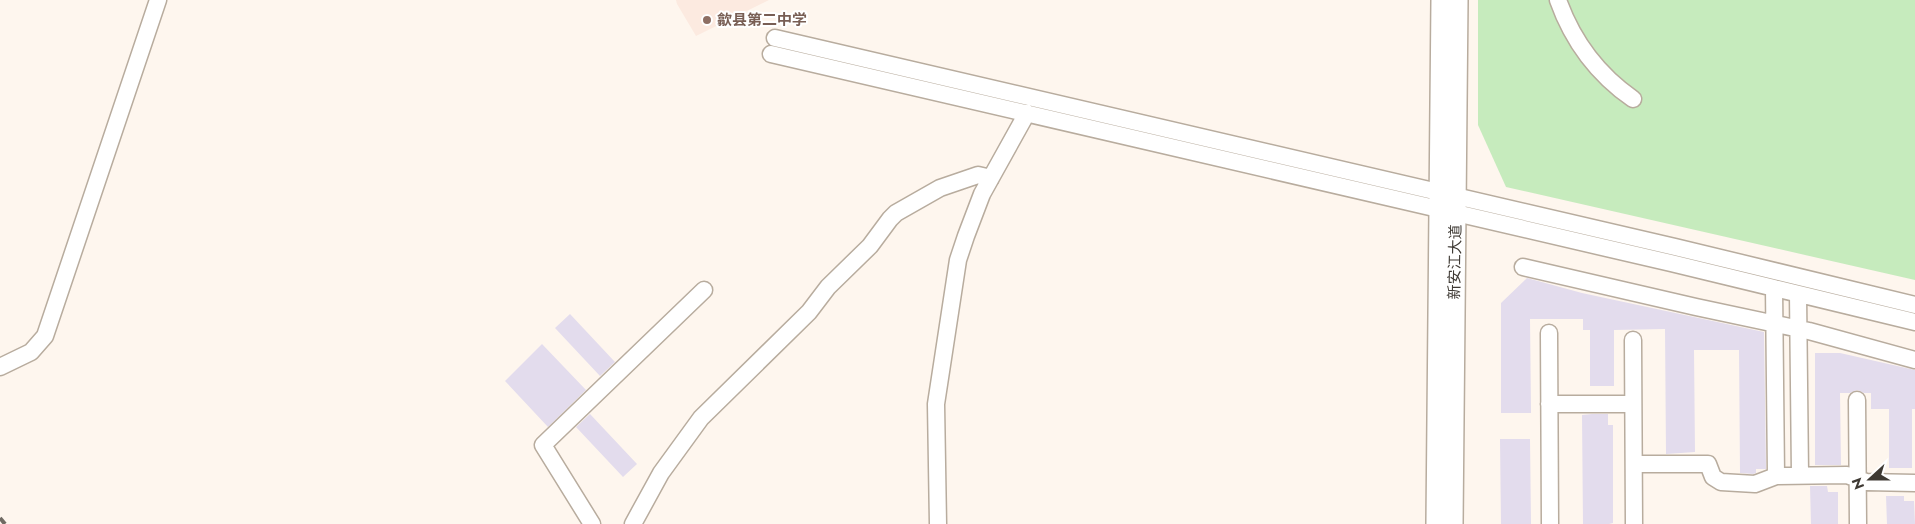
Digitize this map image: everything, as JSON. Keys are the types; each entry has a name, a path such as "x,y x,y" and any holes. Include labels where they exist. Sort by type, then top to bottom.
{"main road":[{"name":"新安江大道","path":"1442,0 1448,203 1452,524"},
{"name":"新安江大道","path":"1437,524 1457,0"}],"street":[{"path":"0,367 31,352 45,336 158,0"},
{"path":"1558,0 1569,27 1586,56 1608,80 1633,99"},
{"path":"1915,305 1448,203 1027,113 773,46 1448,203 1774,288 1915,322"},
{"path":"938,524 937,391 958,260 974,212 1027,113"},
{"path":"633,524 661,473 700,418 809,312 828,287 870,246 896,213 940,188 978,175 991,178"},
{"path":"1524,267 1696,308 1799,328 1915,360"},
{"path":"1774,288 1776,476"},
{"path":"592,524 543,445 704,290"},
{"path":"1798,294 1800,475"},
{"path":"1549,333 1550,524"},
{"path":"1633,340 1634,524"},
{"path":"1857,400 1858,524"},
{"path":"1549,404 1633,404"},
{"path":"1634,464 1708,464 1712,477 1722,482 1755,484 1776,476 1847,475 1866,482 1915,483"}],"shaded area":[{"name":"歙县第二中学","path":"676,0 769,0 696,36"}],"green space":[{"path":"1478,0 1915,0 1915,280 1506,187 1478,125"}],"building":[{"path":"1527,278 1582,293 1764,332 1766,469 1756,469 1756,473 1753,474 1740,473 1739,350 1694,350 1695,452 1666,454 1665,329 1614,330 1614,386 1590,386 1590,330 1583,330 1583,319 1530,319 1531,413 1501,413 1501,303"},
{"path":"570,314 615,362 600,376 555,328"},
{"path":"542,344 586,390 548,427 505,381"},
{"path":"1815,353 1840,353 1915,370 1915,409 1912,409 1912,468 1889,468 1889,409 1871,409 1871,393 1857,390 1850,393 1840,393 1841,465 1815,465"},
{"path":"590,414 637,464 623,477 576,427"},
{"path":"1608,414 1608,425 1613,425 1613,523 1609,524 1583,524 1582,415"},
{"path":"1500,439 1530,439 1531,524 1501,524"},
{"path":"1810,486 1827,486 1828,492 1838,492 1838,524 1811,524"},
{"path":"1886,496 1904,496 1904,501 1914,501 1915,524 1887,524"}],"railway":[{"path":"0,518 5,524"}],"place":[{"name":"歙县第二中学","path":"707,20"}]}
